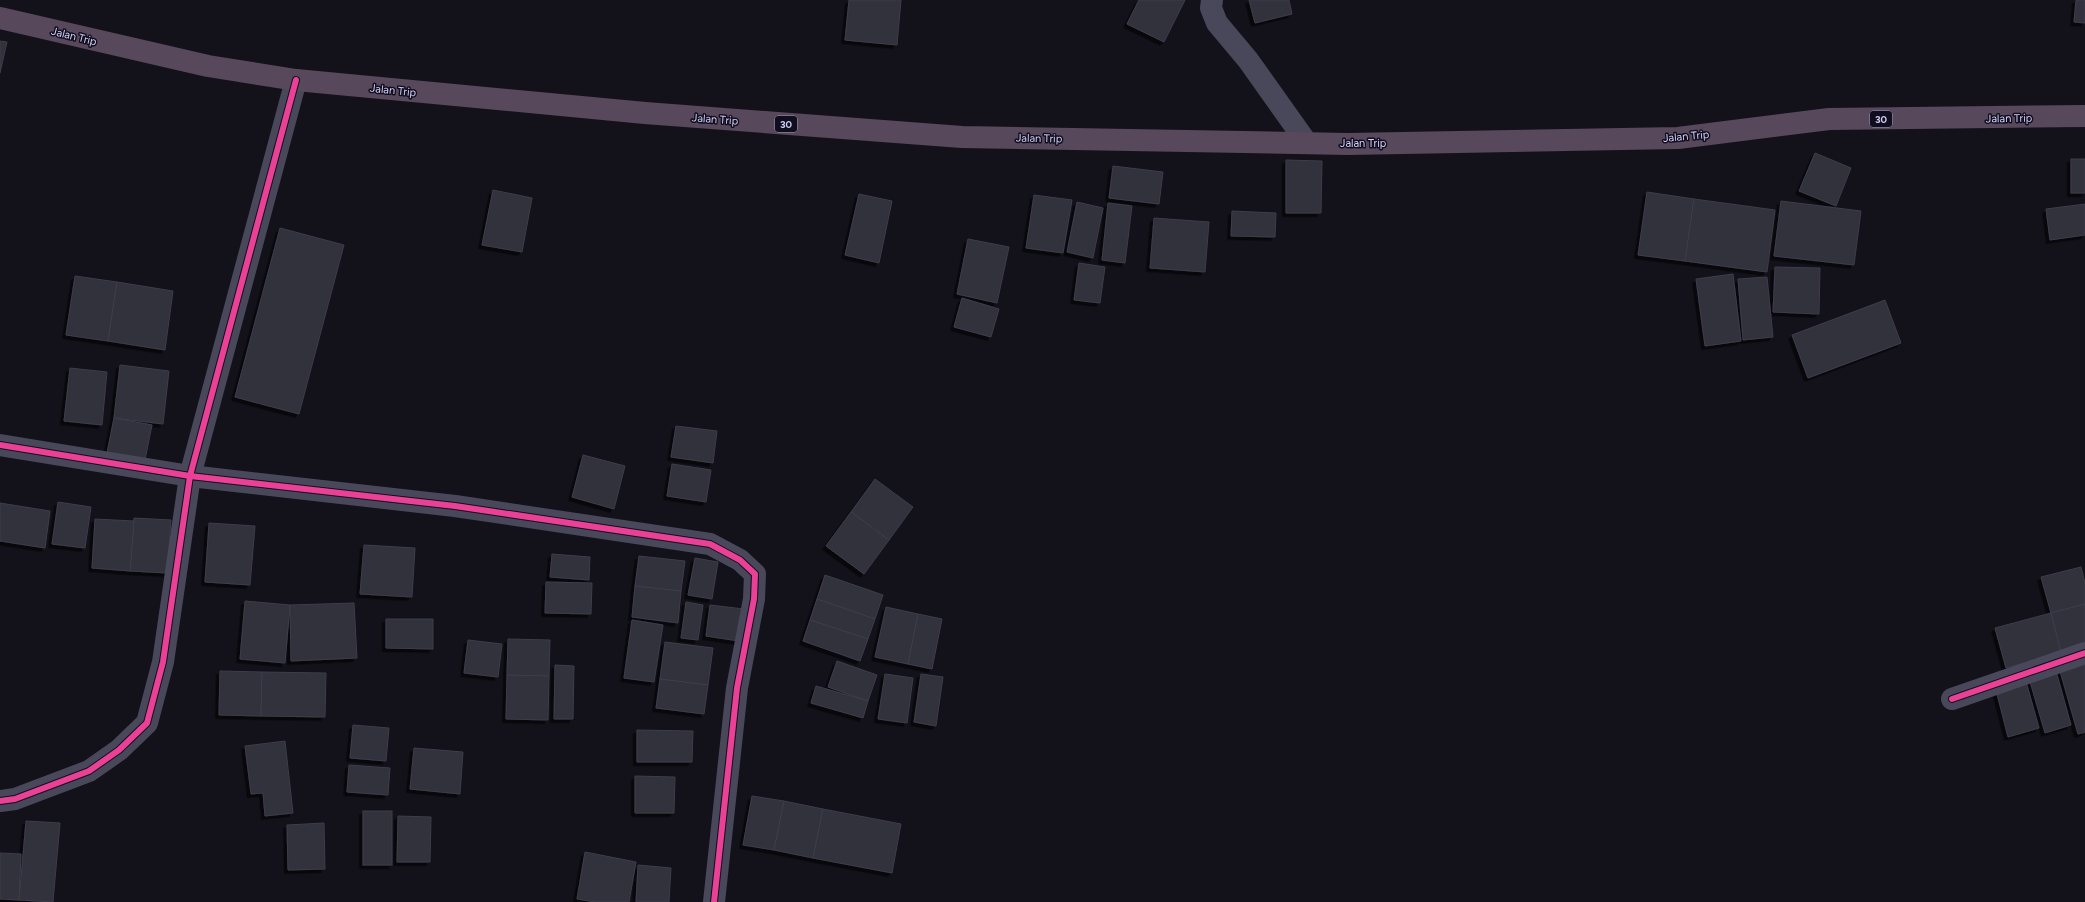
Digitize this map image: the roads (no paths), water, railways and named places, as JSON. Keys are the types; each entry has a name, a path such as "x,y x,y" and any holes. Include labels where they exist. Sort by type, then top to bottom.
{"highway":[{"name":"Jalan Trip","path":"0,18 208,66 296,80 645,113 962,137 1348,144 1678,138 1829,119 2085,116"}],"street":[{"path":"1212,0 1212,8 1217,23 1248,60 1307,143"},
{"path":"0,800 15,799 89,771 120,750 147,723 163,662 190,476 296,80"},
{"path":"0,445 190,476 455,506 710,544 740,560 755,574 754,599 737,688 714,902"},
{"path":"1952,699 2085,653"}]}
